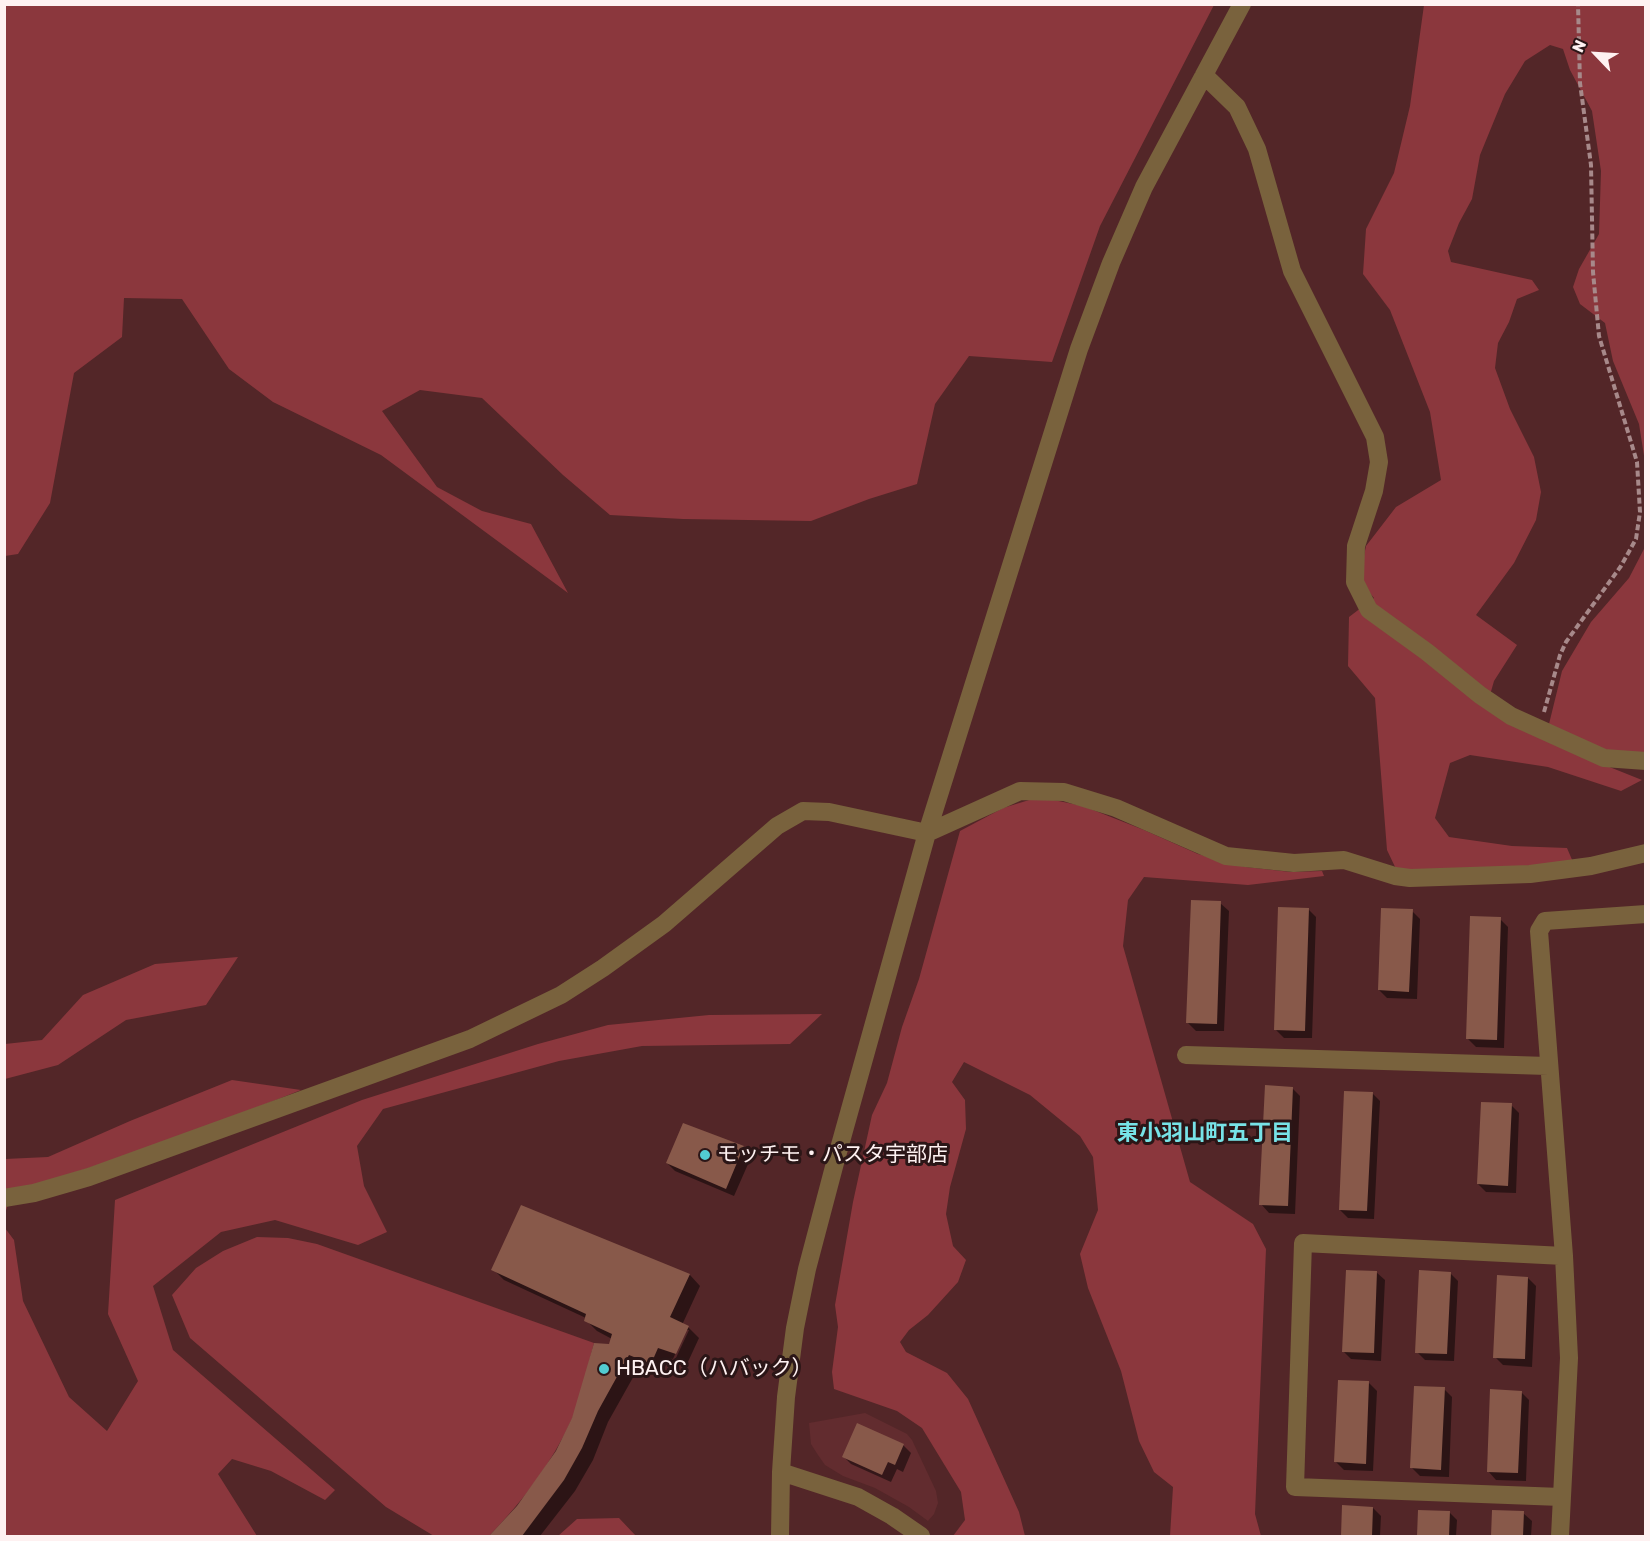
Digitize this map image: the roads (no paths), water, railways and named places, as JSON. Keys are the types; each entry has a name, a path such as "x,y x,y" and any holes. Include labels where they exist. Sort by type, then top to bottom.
{"street":[{"path":"780,1536 786,1398 795,1328 807,1269 927,833 1083,338 1110,263 1144,187 1242,4"},
{"path":"1204,75 1237,107 1257,149 1292,271 1376,437 1378,472 1356,546 1355,582 1369,609 1480,695 1511,716 1604,758 1643,764"},
{"path":"4,1198 34,1193 89,1177 470,1040 520,1017 561,996 664,924 777,826 803,811 829,812 927,833 1020,791 1064,792 1116,808 1226,856 1294,863 1344,860 1395,876 1410,878 1530,873 1591,866 1646,854"},
{"path":"1560,1536 1569,1358 1564,1256 1539,931 1545,921 1646,914"},
{"path":"1186,1056 1548,1066"},
{"path":"1561,1497 1295,1488 1303,1243 1564,1256"},
{"path":"781,1472 858,1497 921,1536"}],"place":[{"name":"モッチモ・パスタ宇部店","path":"705,1155"},
{"name":"HBACC（ハバック）","path":"604,1369"}],"district":[{"name":"東小羽山町五丁目","path":"1205,1134"}]}
